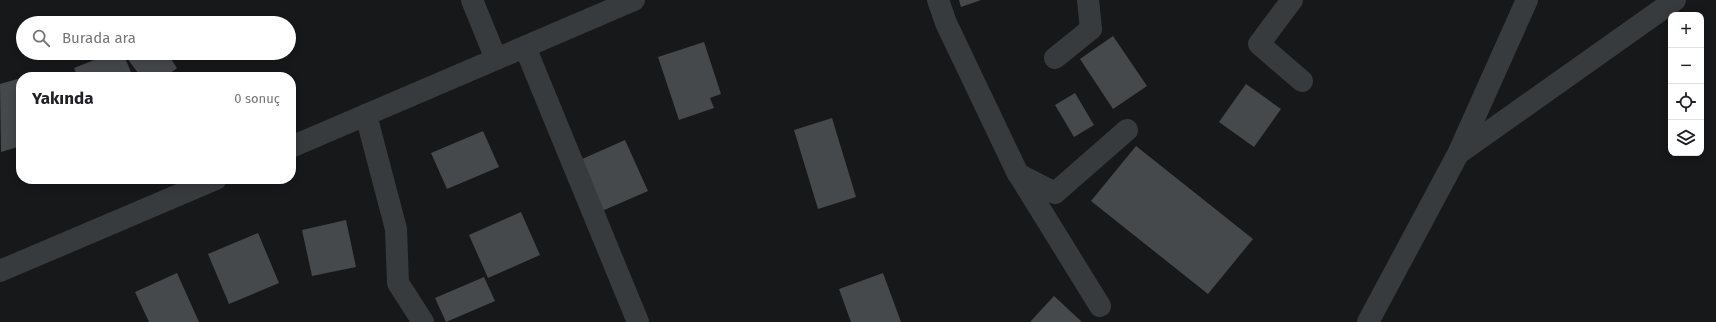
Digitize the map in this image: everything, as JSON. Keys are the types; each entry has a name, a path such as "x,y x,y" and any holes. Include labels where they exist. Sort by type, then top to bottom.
{"street":[{"path":"472,0 496,59"},
{"path":"296,145 634,0"},
{"path":"938,0 946,23 1018,174 1100,306"},
{"path":"1055,58 1091,29 1088,0"},
{"path":"1292,0 1259,44 1302,81"},
{"path":"1368,322 1458,154 1527,0"},
{"path":"1458,154 1675,0"},
{"path":"525,47 638,322"},
{"path":"366,115 396,229 398,283 424,322"},
{"path":"1018,174 1055,193 1127,130"},
{"path":"0,271 204,184"}],"building":[{"path":"959,0 981,0 961,7"},
{"path":"1113,36 1147,86 1113,109 1080,59"},
{"path":"704,42 721,94 710,98 714,108 679,120 658,57"},
{"path":"94,60 126,60 131,72 76,72 74,68"},
{"path":"128,60 172,60 177,68 172,72 137,72"},
{"path":"16,79 16,148 1,152 0,84"},
{"path":"1246,84 1281,109 1254,147 1219,122"},
{"path":"1075,93 1094,125 1074,137 1055,105"},
{"path":"832,118 856,197 818,209 794,130"},
{"path":"483,131 499,167 447,189 431,153"},
{"path":"625,140 648,191 602,211 580,160"},
{"path":"1136,146 1253,239 1208,294 1091,201"},
{"path":"521,212 540,255 488,278 469,235"},
{"path":"346,220 356,267 312,276 302,230"},
{"path":"258,233 279,283 229,304 208,254"},
{"path":"177,273 199,322 149,322 135,292"},
{"path":"883,273 901,322 851,322 839,289"},
{"path":"484,277 495,301 446,322 435,298"},
{"path":"1054,296 1082,322 1030,322"}]}
